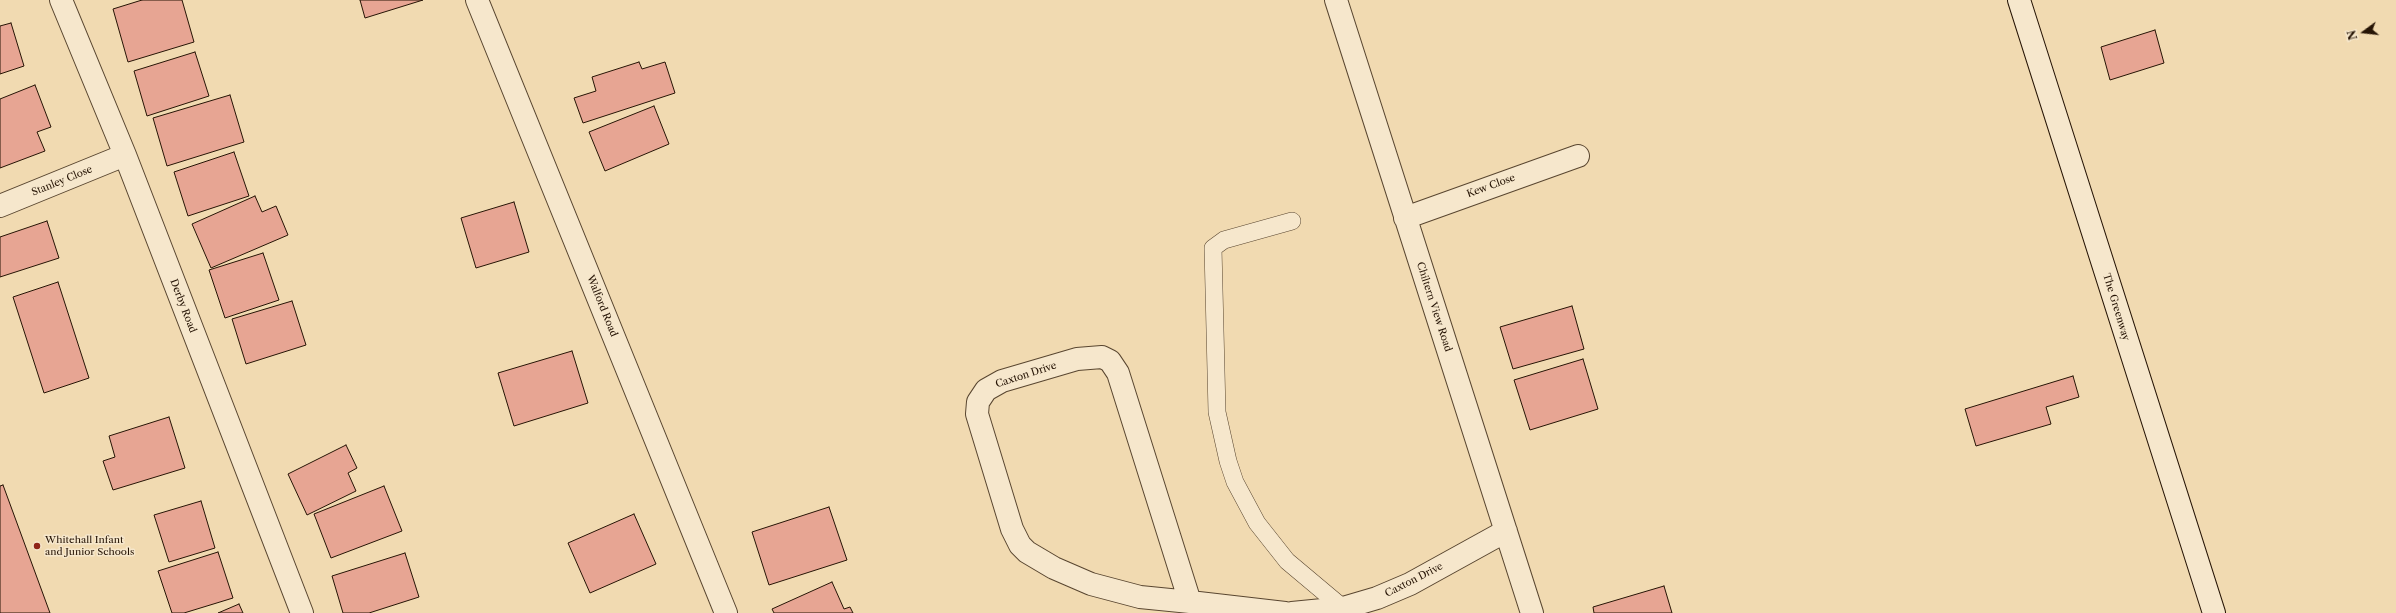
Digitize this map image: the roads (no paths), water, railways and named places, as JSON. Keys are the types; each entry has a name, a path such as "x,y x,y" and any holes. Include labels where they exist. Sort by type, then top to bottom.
{"street":[{"name":"Derby Road","path":"61,0 125,155 302,613"},
{"name":"Walford Road","path":"478,0 726,613"},
{"name":"Chiltern View Road","path":"1336,0 1532,613"},
{"name":"The Greenway","path":"2019,0 2214,613"},
{"name":"Stanley Close","path":"0,206 125,155"},
{"name":"Kew Close","path":"1405,218 1578,156"},
{"name":"Caxton Drive","path":"1190,602 1118,373 1110,362 1102,357 1077,359 1002,381 986,390 978,402 978,414 1012,529 1020,545 1027,552 1054,568 1091,584 1140,597 1285,613"},
{"name":"Caxton Drive","path":"1292,613 1343,608 1377,598 1410,584 1506,531"}],"lane":[{"path":"1292,221 1224,240 1213,248 1217,412 1221,436 1233,475 1257,523 1287,561 1343,608"}],"place":[{"name":"Whitehall Infant and Junior Schools","path":"37,546"}]}
